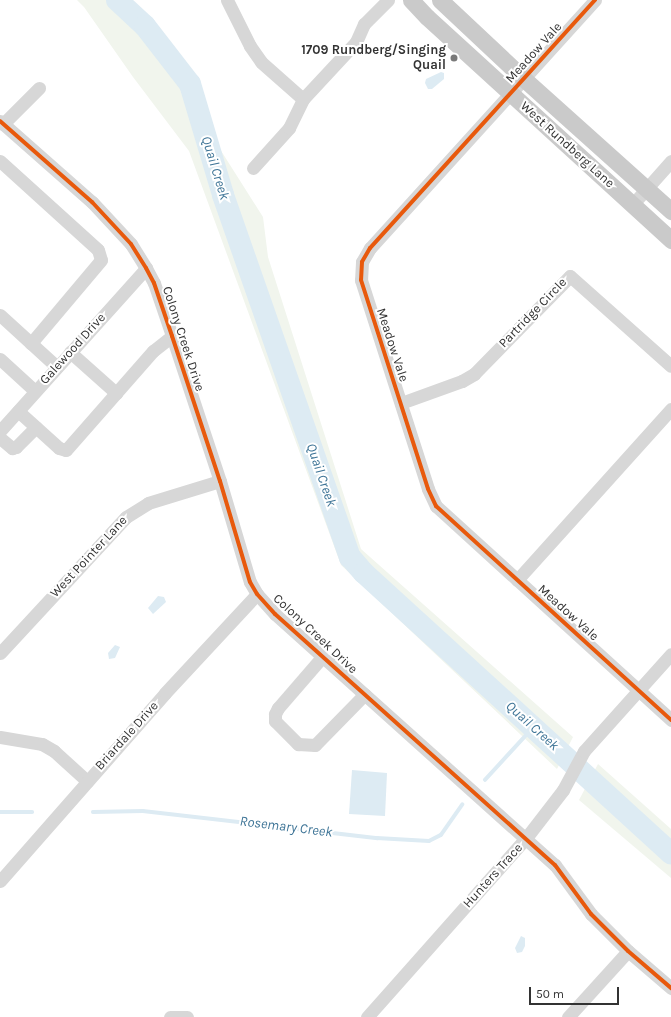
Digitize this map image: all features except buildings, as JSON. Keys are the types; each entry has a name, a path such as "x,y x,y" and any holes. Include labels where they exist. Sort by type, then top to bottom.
{"main road":[{"name":"West Rundberg Lane","path":"411,0 426,17 671,240"},
{"name":"West Rundberg Lane","path":"440,0 524,79 671,211"}],"street":[{"path":"227,0 250,46 261,62 302,99"},
{"path":"253,168 289,128 302,99 356,42 364,24 388,0"},
{"name":"Meadow Vale","path":"595,0 370,248 362,262 360,274 362,285 428,490 436,506 671,720"},
{"path":"2,122 38,88"},
{"name":"Colony Creek Drive","path":"2,122 92,202 130,244 146,268 154,283 172,336 220,481 250,582 257,594 275,614 555,865 581,902 628,951 671,988"},
{"path":"0,161 98,250 101,260 31,343"},
{"path":"632,205 671,161"},
{"name":"Galewood Drive","path":"0,431 146,268"},
{"name":"Partridge Circle","path":"401,403 462,381 474,374 570,276 671,366"},
{"path":"0,315 57,368"},
{"path":"18,411 59,448 66,450 154,350 172,336"},
{"path":"70,352 116,393"},
{"path":"0,359 35,391"},
{"path":"517,580 671,409"},
{"path":"0,438 12,448 16,447 36,427"},
{"name":"West Pointer Lane","path":"0,653 126,517 148,503 220,481"},
{"name":"Briardale Drive","path":"0,880 257,594"},
{"name":"Hunters Trace","path":"367,1017 526,838 563,790 584,751 671,654"},
{"path":"323,656 278,708 275,714 275,721 298,744 315,745 365,694"},
{"path":"0,737 42,744 54,751 88,781"},
{"path":"568,1017 628,951"},
{"path":"170,1017 187,1017"}],"shaded area":[{"path":"77,0 129,0 188,68 218,146 263,217 268,257 361,549 573,737 557,769 341,565 189,151 133,77 84,7"},
{"path":"441,72 444,73 444,79 432,89 428,89 425,83 426,79"},
{"path":"158,596 164,597 166,602 153,614 148,608"},
{"path":"115,645 120,647 115,658 109,659 108,653"},
{"path":"598,764 671,829 671,878 579,800"},
{"path":"352,770 387,773 385,816 349,814"},
{"path":"521,936 525,938 525,946 522,952 517,953 515,948"}],"waterway":[{"name":"Quail Creek","path":"117,0 145,26 190,84 223,195 350,557 364,573 671,853"},
{"path":"485,780 528,733 537,730"},
{"name":"Rosemary Creek","path":"93,812 143,811 377,838 429,841 441,835 462,805"},
{"name":"Rosemary Creek","path":"0,812 32,812"}],"cycle path":[{"path":"595,0 370,248 362,262 361,280 428,489 436,506 671,720"},
{"path":"0,121 92,202 131,244 146,268 154,283 172,336 220,481 250,582 257,594 275,614 555,865 591,914 628,951 671,988"}],"place":[{"name":"1709 Rundberg/Singing Quail","path":"454,58"}]}
